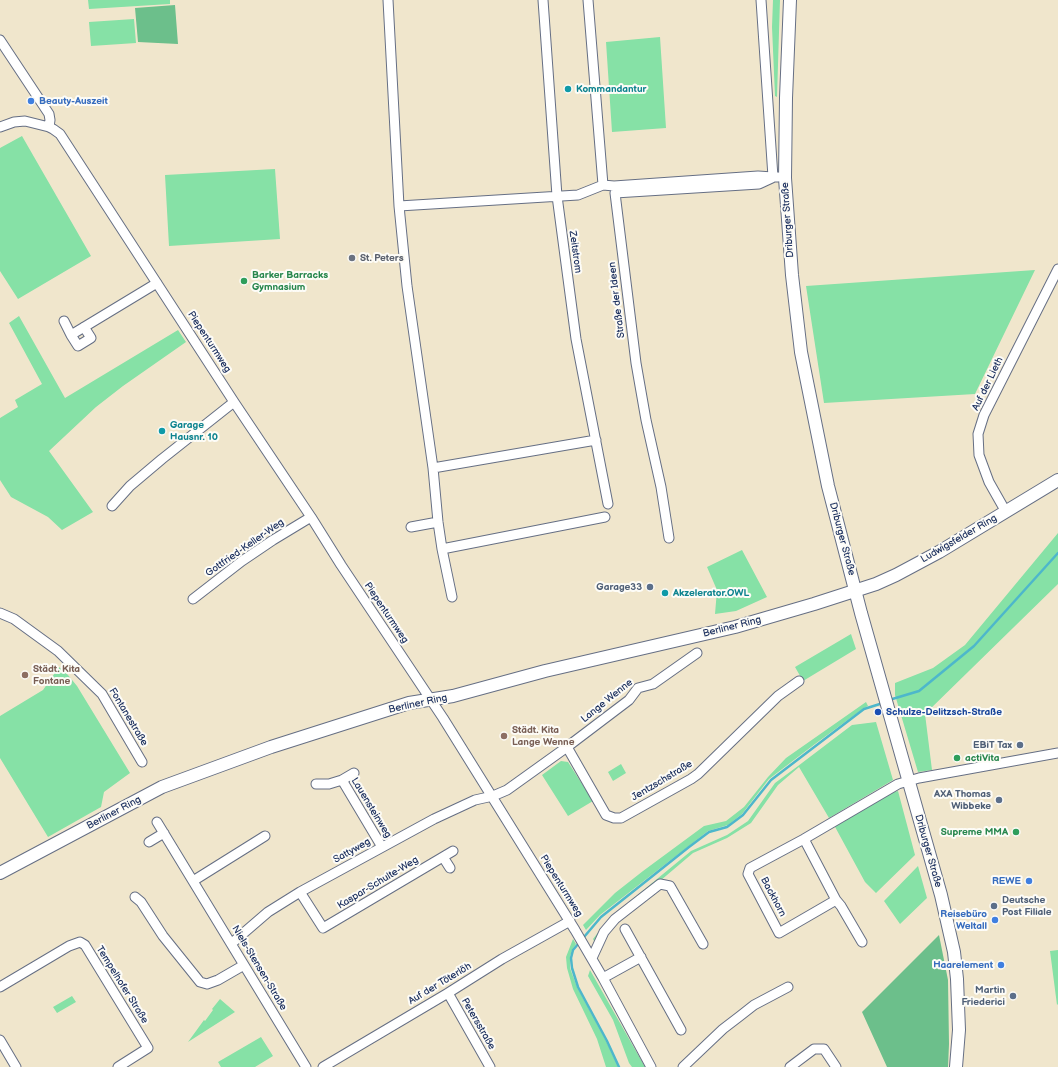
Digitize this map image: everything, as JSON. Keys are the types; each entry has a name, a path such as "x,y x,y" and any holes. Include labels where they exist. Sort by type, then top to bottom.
{"main road":[{"name":"Driburger Straße","path":"790,0 786,98 785,178 792,275 801,352 828,486 885,698 941,895 954,952 958,979 959,1030 956,1067"},
{"name":"Ludwigsfelder Ring","path":"856,591 902,572 939,552 1058,480"},
{"name":"Berliner Ring","path":"0,873 162,787 286,742 409,703 452,696 546,671 735,627 856,591"}],"street":[{"path":"388,0 399,206 408,292 433,468 438,522 452,597"},
{"name":"Zeitstrom","path":"543,0 556,196 576,339 608,504"},
{"path":"588,0 603,185"},
{"path":"761,0 773,177"},
{"path":"0,40 49,114 50,120 49,127 25,121 14,122 0,127"},
{"name":"Piepenturmweg","path":"49,127 60,134 234,402 311,517 340,565 432,699 576,930 604,978 651,1067"},
{"path":"603,185 615,193 758,180 773,177 785,178"},
{"path":"399,206 578,195 603,185 614,186 734,182"},
{"name":"Straße der Ideen","path":"615,193 636,363 646,420 661,487 669,538"},
{"name":"Auf der Lieth","path":"1006,512 989,482 981,462 979,455 978,434 984,415 1058,269"},
{"path":"71,335 157,284"},
{"path":"64,321 78,346 91,338 84,326"},
{"path":"112,506 130,486 234,402"},
{"path":"433,468 596,440"},
{"name":"Gottfried-Keller-Weg","path":"193,599 242,561 311,517"},
{"path":"442,549 604,517"},
{"path":"411,527 438,522"},
{"name":"Fontanestraße","path":"0,613 14,619 58,651 102,694 142,762"},
{"name":"Lange Wenne","path":"493,796 507,790 567,747 629,700 638,688 653,684 697,653"},
{"name":"Jentzschstraße","path":"567,747 606,815 614,818 621,818 698,774 778,696 798,681"},
{"path":"909,780 1058,753"},
{"name":"Lauensteinweg","path":"316,784 329,784 342,780 354,773"},
{"name":"Lauensteinweg","path":"342,780 382,848"},
{"name":"Backhorn","path":"836,900 779,933 748,874 750,868 898,784 909,780"},
{"name":"Sattyweg","path":"232,943 268,912 300,892 434,819 475,800 493,796"},
{"name":"Niels-Stensen-Straße","path":"157,822 232,943 244,966 306,1067"},
{"path":"149,842 164,833"},
{"path":"193,881 264,836"},
{"path":"804,838 836,900 842,906 862,942"},
{"name":"Kaspar-Schulte-Weg","path":"300,892 319,930 453,851"},
{"path":"443,857 450,868"},
{"path":"590,956 604,932 615,919 660,884 670,886 703,944"},
{"path":"135,897 141,902 163,936 200,982 207,984 218,980 244,966"},
{"name":"Auf der Töterlöh","path":"323,1067 448,993 502,959 570,921"},
{"path":"625,929 681,1030"},
{"name":"Tempelhofer Straße","path":"0,986 69,946 80,942 85,945 148,1048 118,1067"},
{"path":"604,978 641,957"},
{"path":"683,1067 728,1024 754,1005 788,987"},
{"name":"Petersstraße","path":"448,993 490,1067"},
{"path":"0,1040 16,1067"},
{"path":"790,1067 814,1049 819,1048 824,1049 836,1067"}],"green space":[{"path":"88,0 170,0 170,4 89,9"},
{"path":"773,0 780,0 777,97 775,96 772,27"},
{"path":"175,5 178,44 138,42 135,8"},
{"path":"134,19 136,43 91,46 89,22"},
{"path":"660,37 666,128 612,132 606,42"},
{"path":"22,136 91,256 18,299 0,271 0,148"},
{"path":"275,169 280,239 169,246 165,175"},
{"path":"1035,270 975,394 824,403 806,286"},
{"path":"19,316 65,398 178,330 186,342 123,386 96,407 49,451 93,512 62,530 48,517 11,497 0,480 0,418 18,407 15,400 42,384 9,323"},
{"path":"1058,533 1058,584 925,714 932,770 918,772 895,695 895,683 933,668 965,645"},
{"path":"742,550 767,597 736,611 715,614 717,590 707,567"},
{"path":"851,634 856,649 803,681 795,667"},
{"path":"59,667 77,686 130,773 104,792 101,807 48,837 0,758 0,716 43,690"},
{"path":"866,702 868,706 769,779 742,814 728,825 708,831 600,915 586,930 583,925 615,893 704,826 726,821 744,807 768,777 786,758"},
{"path":"876,722 893,780 829,818 799,767 778,785 751,823 727,838 693,853 601,931 594,941 593,939 612,916 691,851 727,835 748,821 775,783 852,725"},
{"path":"561,761 568,762 593,801 568,816 542,775"},
{"path":"621,764 626,773 613,781 608,772"},
{"path":"898,791 915,855 876,893 865,882 834,825 890,793"},
{"path":"918,866 927,898 900,924 884,901"},
{"path":"939,935 948,980 948,1067 887,1067 862,1012"},
{"path":"573,939 576,944 570,957 570,968 577,987 618,1067 606,1067 597,1039 573,989 567,968 566,957"},
{"path":"1058,950 1058,1004 1057,1005 1050,951"},
{"path":"590,970 645,1067 632,1067 629,1063 613,1020 588,976"},
{"path":"72,996 76,1002 57,1013 53,1007"},
{"path":"220,999 235,1012 188,1042 204,1020 205,1021"},
{"path":"261,1037 273,1056 255,1067 221,1067 218,1062"}],"waterway":[{"path":"889,700 919,691 974,646 1058,553"},
{"path":"619,1067 578,987 572,968 571,958 573,950 601,917 689,847 709,832 727,827 743,815 771,780 864,709 883,703"}],"place":[{"name":"Kommandantur","path":"568,89"},
{"name":"Beauty-Auszeit","path":"31,101"},
{"name":"St. Peters","path":"352,258"},
{"name":"Barker Barracks Gymnasium","path":"244,281"},
{"name":"Garage Hausnr. 10","path":"162,431"},
{"name":"Garage33","path":"650,587"},
{"name":"Akzelerator.OWL","path":"665,593"},
{"name":"Städt. Kita Fontane","path":"25,675"},
{"name":"Schulze-Delitzsch-Straße","path":"878,712"},
{"name":"Städt. Kita Lange Wenne","path":"504,736"},
{"name":"EBiT Tax","path":"1020,745"},
{"name":"actiVita","path":"957,758"},
{"name":"AXA Thomas Wibbeke","path":"999,800"},
{"name":"Supreme MMA","path":"1016,832"},
{"name":"REWE","path":"1029,881"},
{"name":"Deutsche Post Filiale","path":"994,906"},
{"name":"Reisebüro Weltall","path":"995,920"},
{"name":"Haarelement","path":"1001,965"},
{"name":"Martin Friederici","path":"1013,996"}]}
